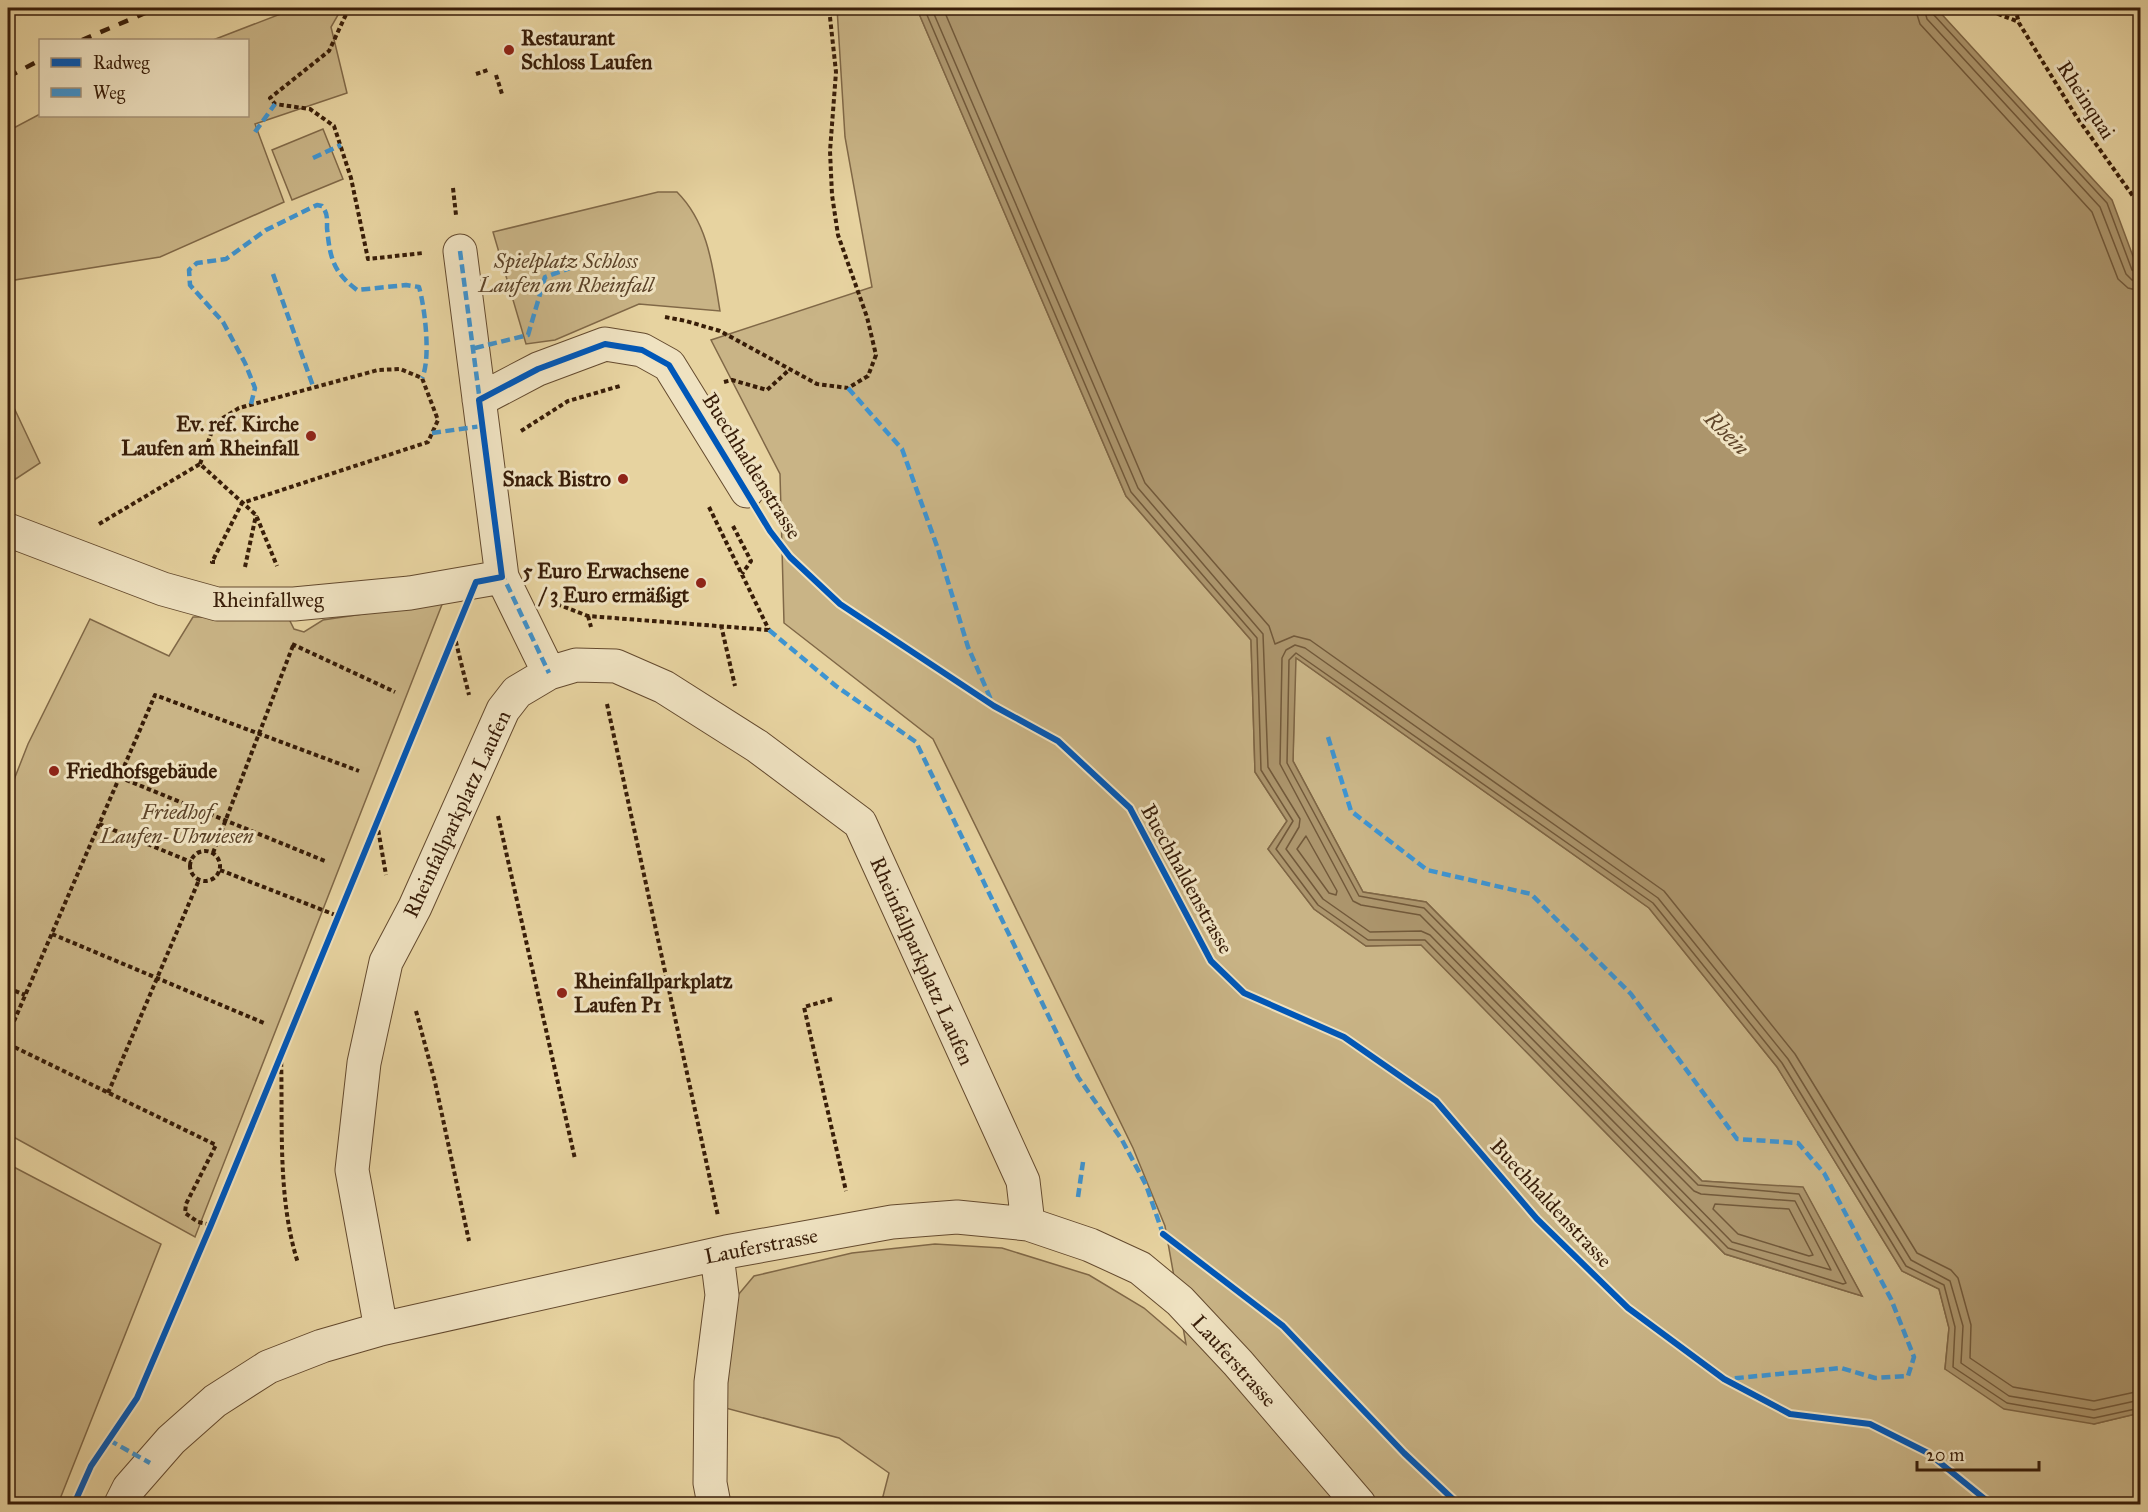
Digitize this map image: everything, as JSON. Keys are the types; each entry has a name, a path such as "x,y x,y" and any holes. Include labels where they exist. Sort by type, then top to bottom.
{"street":[{"path":"449,241 479,400 502,577 549,673"},
{"name":"Buechhaldenstrasse","path":"479,400 538,369 605,344 642,350 669,365 747,491"},
{"name":"Rheinfallweg","path":"8,530 163,589 216,604 294,604 410,593 502,577"},
{"name":"Rheinfallparkplatz Laufen","path":"381,1329 352,1170 364,1063 386,962 415,907 503,710 517,692 549,673 576,665 616,666 664,687 747,740 860,823 1023,1181 1028,1224"},
{"name":"Lauferstrasse","path":"121,1504 129,1488 171,1440 215,1401 268,1367 321,1346 381,1329 721,1253 892,1222 957,1217 1028,1224 1090,1245 1140,1268 1180,1301 1238,1363 1359,1504"},
{"path":"714,1504 710,1483 711,1382 722,1295 721,1253"}],"path":[{"path":"349,8 329,51 270,98 275,104 310,110 334,126 351,178 368,259 449,241 453,188"},
{"path":"656,316 686,321 720,332 817,384 848,388 868,376 876,355 867,317 838,235 832,195 830,151 836,72 829,8"},
{"path":"1993,8 1998,14 2019,22"},
{"path":"476,74 488,70"},
{"path":"496,75 502,94"},
{"path":"573,267 580,265"},
{"path":"57,549 200,465 215,423 238,408 378,370 400,369 422,378 438,420 428,442 242,502 212,562 223,564"},
{"path":"688,395 732,380 767,390 789,370"},
{"path":"486,454 568,401 621,386"},
{"path":"200,465 256,515 304,632 292,644 213,854"},
{"path":"553,602 588,616 770,630 705,499"},
{"path":"234,566 244,568 256,515"},
{"path":"731,522 751,561 742,574"},
{"path":"588,616 721,1253"},
{"path":"721,625 747,740"},
{"path":"454,634 483,754"},
{"path":"292,644 395,692"},
{"path":"8,1035 155,695 359,771"},
{"path":"119,777 325,861"},
{"path":"496,811 575,1159"},
{"path":"376,823 386,877"},
{"path":"99,824 191,862"},
{"path":"200,852 213,854 219,861 220,870 212,880 199,880 193,874 191,862 200,852"},
{"path":"220,870 338,916"},
{"path":"108,1093 199,880"},
{"path":"51,934 264,1023"},
{"path":"8,988 25,995"},
{"path":"832,999 804,1007 847,1196"},
{"path":"414,1006 435,1082 469,1241"},
{"path":"8,1044 216,1145 190,1195 185,1213 198,1222 212,1226"},
{"path":"281,1055 289,1236 298,1263"}],"green space":[{"path":"296,8 342,8 331,27 347,93 255,124 284,202 160,257 8,281 8,131 39,115 39,117 249,117 249,39 216,39"},
{"path":"837,8 921,8 920,16 1126,496 1251,640 1255,772 1287,821 1268,849 1314,909 1366,946 1421,944 1725,1254 1862,1296 1803,1188 1702,1181 1426,902 1363,892 1293,761 1295,657 1649,908 1777,1067 1902,1271 1939,1289 1949,1328 1945,1369 2094,1424 2140,1413 2140,1504 881,1504 889,1473 839,1438 718,1406 733,1301 754,1276 852,1253 935,1244 1002,1248 1089,1275 1144,1308 1186,1344 1165,1226 1133,1148 933,739 784,623 780,474 711,340 872,287 845,137"},
{"path":"323,129 343,179 292,200 272,150"},
{"name":"Spielplatz Schloss Laufen am Rheinfall","path":"658,192 677,192 696,218 708,248 720,311 639,304 555,340 526,344 493,232"},
{"path":"8,395 40,463 8,484"},
{"name":"Friedhof Laufen-Uhwiesen","path":"443,602 195,1237 8,1134 8,795 28,744 90,619 169,656 193,617 288,617 294,629 304,632 323,620"},
{"path":"8,1164 161,1244 58,1504 8,1504"}],"water":[{"name":"Rhein","path":"921,8 1936,8 2112,200 2140,275 2140,1413 2094,1424 2004,1409 1945,1369 1949,1328 1939,1289 1902,1271 1777,1067 1649,908 1296,658 1293,761 1363,892 1426,902 1702,1181 1803,1187 1862,1296 1725,1254 1421,945 1366,946 1314,909 1268,849 1287,821 1255,772 1251,640 1126,496 920,16"}],"railway":[{"path":"84,39 157,8"},
{"path":"8,77 39,61"}],"marked path":[{"path":"255,132 275,104"},
{"path":"313,158 341,145"},
{"path":"251,404 255,388 245,363 223,322 190,285 189,270 197,263 226,259 266,230 317,205 322,206 326,214 334,264 343,277 357,290 406,285 419,287 427,346 422,378"},
{"path":"460,251 480,402"},
{"path":"475,348 528,335 545,277 573,267"},
{"path":"273,274 313,386"},
{"path":"848,388 902,449 938,549 968,647 992,702"},
{"path":"432,433 482,426"},
{"path":"501,572 549,673"},
{"path":"769,630 836,686 916,742 1078,1077 1122,1140 1146,1185 1163,1234 1167,1237"},
{"path":"1328,737 1351,811 1427,870 1531,894 1631,994 1737,1139 1798,1143 1824,1173 1891,1299 1914,1357 1908,1376 1875,1378 1841,1368 1727,1379"},
{"path":"1078,1197 1083,1162"},
{"path":"109,1440 150,1463"}],"cycle path":[{"path":"74,1504 91,1466 137,1398 211,1225 476,582 502,577 479,400 538,369 605,344 642,350 669,365 770,531 790,557 840,604 994,706 1058,741 1130,808 1211,961 1244,993 1344,1037 1436,1101 1537,1219 1628,1308 1724,1379 1790,1414 1870,1424 1928,1453 1991,1504"},
{"path":"1163,1234 1283,1326 1404,1453 1458,1504"}],"place":[{"name":"Restaurant Schloss Laufen","path":"509,50"},
{"name":"Ev. ref. Kirche Laufen am Rheinfall","path":"311,436"},
{"name":"Snack Bistro","path":"623,479"},
{"name":"5 Euro Erwachsene / 3 Euro ermäßigt","path":"701,583"},
{"name":"Friedhofsgebäude","path":"54,771"},
{"name":"Rheinfallparkplatz Laufen P1","path":"562,993"}]}
